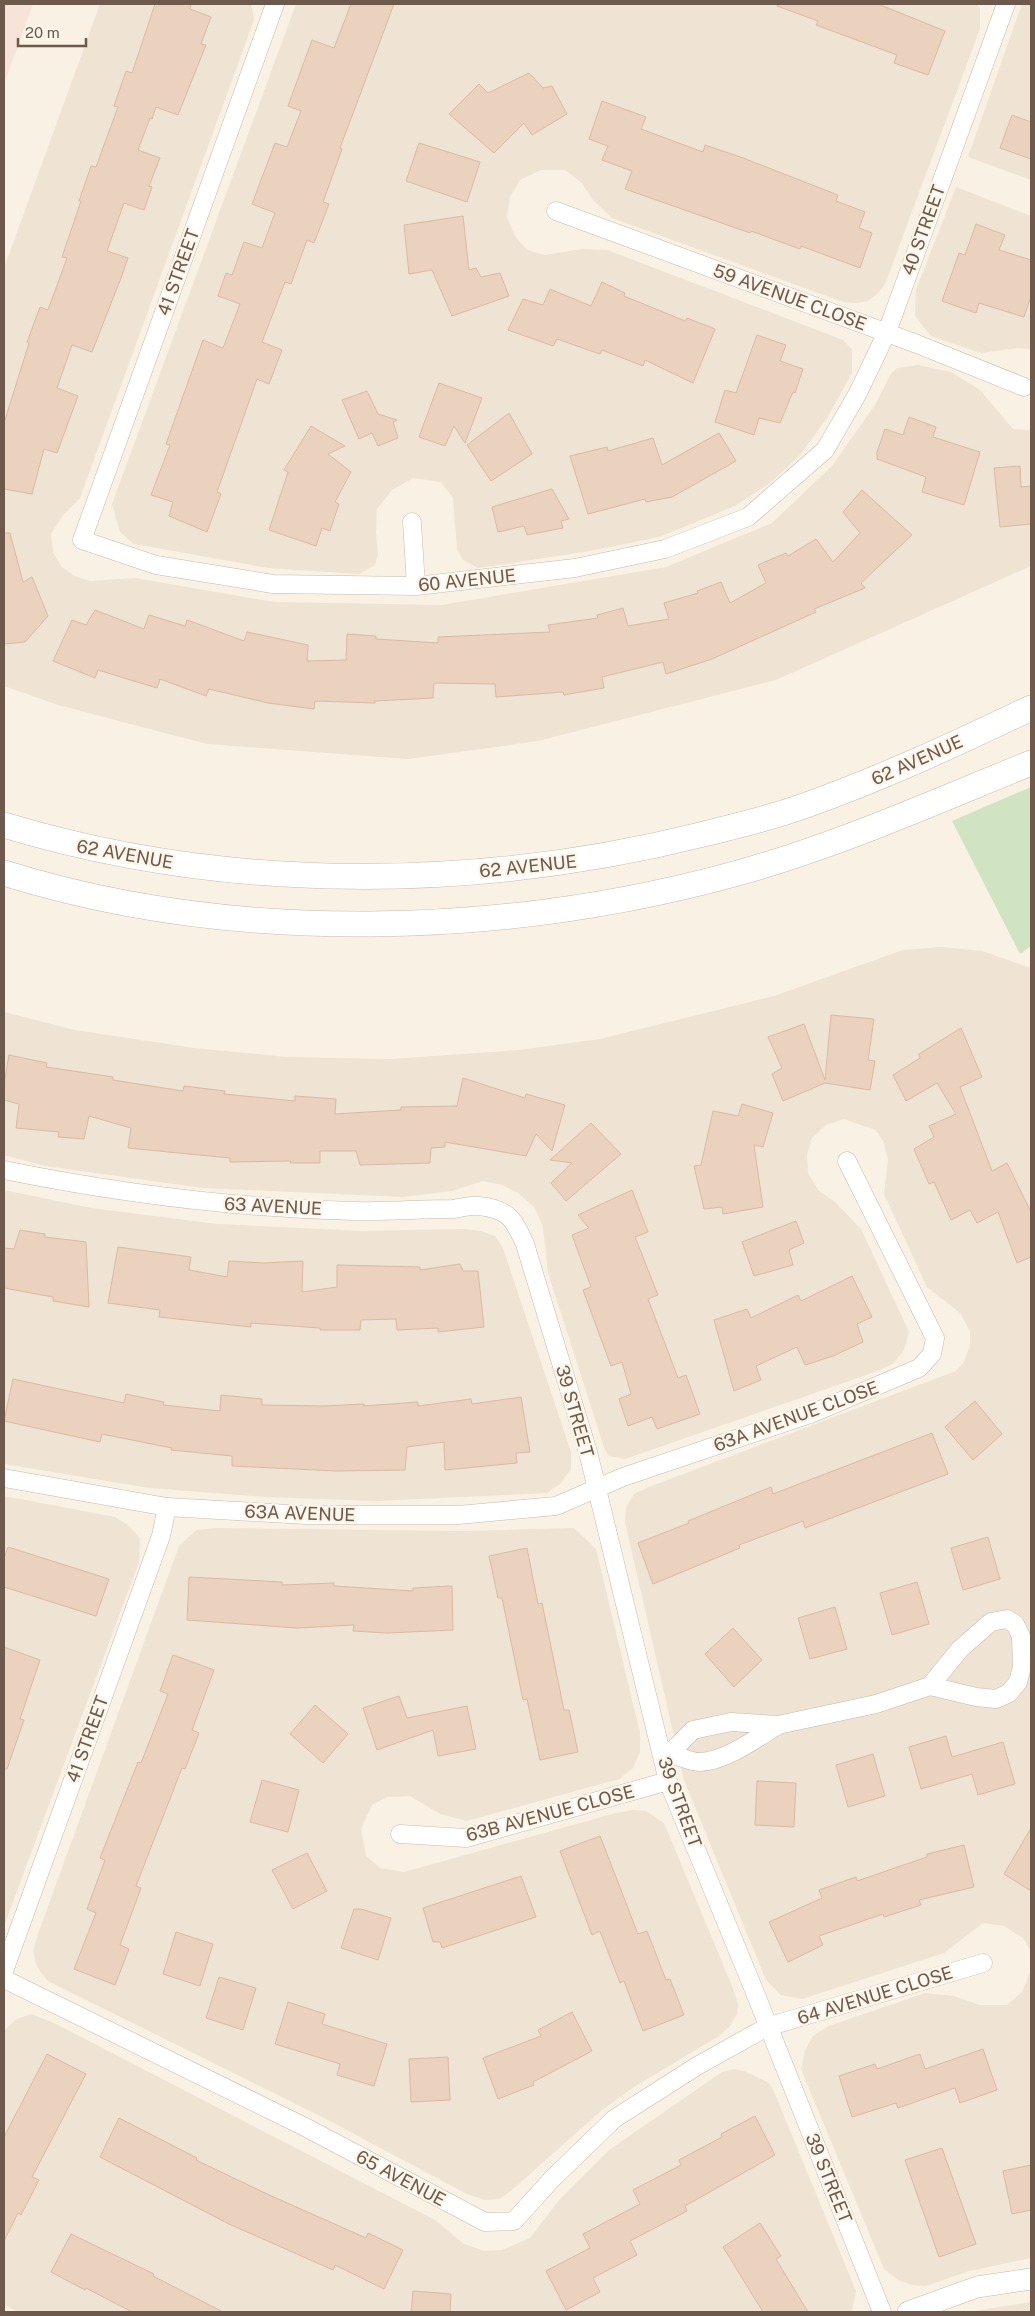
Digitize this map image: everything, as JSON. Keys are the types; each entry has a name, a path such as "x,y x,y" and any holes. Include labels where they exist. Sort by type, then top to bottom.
{"main road":[{"name":"62 AVENUE","path":"4,825 70,844 113,853 247,872 404,876 512,870 631,851 742,825 799,808 886,775 1031,708"},
{"path":"4,873 105,898 172,910 302,923 434,922 537,913 647,895 740,872 867,831 1031,763"}],"street":[{"name":"41 STREET","path":"82,540 275,4"},
{"name":"40 STREET","path":"826,450 858,393 887,332 1006,4"},
{"name":"59 AVENUE CLOSE","path":"556,211 887,332 1024,387"},
{"name":"60 AVENUE","path":"82,540 156,565 273,584 416,586 575,568 665,549 748,517 826,450"},
{"path":"412,522 416,586"},
{"name":"63A AVENUE CLOSE","path":"596,1490 623,1477 813,1414 919,1368 932,1354 935,1338 847,1161"},
{"name":"63 AVENUE","path":"4,1170 86,1187 161,1198 242,1205 355,1211 458,1208 477,1205 496,1210 513,1219 525,1244"},
{"name":"39 STREET","path":"525,1244 588,1452 596,1490 666,1754 668,1780 882,2312"},
{"name":"63A AVENUE","path":"4,1478 166,1507 306,1515 458,1515 556,1506 596,1490"},
{"name":"41 STREET","path":"4,1971 162,1536 166,1507"},
{"path":"666,1754 693,1730 731,1722 778,1725 876,1704 930,1686 976,1697 996,1699 1009,1693 1018,1682 1022,1667 1021,1636 1015,1624 1007,1619 991,1622 960,1649 930,1686"},
{"path":"666,1754 700,1762 735,1751 778,1725"},
{"name":"63B AVENUE CLOSE","path":"400,1834 466,1838 668,1780"},
{"name":"64 AVENUE CLOSE","path":"767,2027 983,1963"},
{"name":"65 AVENUE","path":"4,1979 305,2127 485,2222 514,2221 552,2179 614,2119 696,2066 767,2027"},
{"path":"908,2312 977,2287 1031,2279"}],"shaded area":[{"path":"4,4 33,4 4,84"},
{"path":"100,4 251,4 254,20 80,498 63,515 51,534 53,553 62,567 74,576 90,581 135,578 274,602 442,605 666,567 772,523 832,466 875,405 891,374 897,368 918,365 951,372 980,390 1013,429 1031,430 1031,566 776,680 538,741 408,759 207,744 58,705 4,686 4,268"},
{"path":"296,4 977,4 980,9 980,29 885,284 868,301 856,303 843,302 612,218 593,200 582,183 565,170 541,170 520,180 510,197 507,217 515,236 527,250 545,255 582,249 607,250 843,340 852,349 852,373 827,418 800,455 770,483 735,506 659,537 590,551 478,568 463,560 457,549 453,498 441,482 413,478 392,490 377,509 376,532 378,554 375,565 359,574 268,568 134,544 120,532 112,504"},
{"path":"1022,4 1031,4 1031,180 968,157"},
{"path":"956,187 1031,216 1031,349 1017,348 981,353 931,336 915,316 916,290"},
{"path":"941,947 982,951 1031,968 1031,1951 1023,1938 1004,1926 983,1923 944,1953 802,1999 781,1995 766,1980 684,1780 625,1522 626,1508 634,1494 649,1487 956,1371 964,1362 970,1346 970,1331 960,1313 927,1287 884,1194 888,1160 884,1143 876,1130 844,1119 826,1125 812,1138 807,1155 808,1173 819,1191 836,1203 861,1229 909,1332 904,1350 894,1363 875,1372 625,1459 609,1456 605,1450 548,1273 543,1227 535,1208 518,1193 502,1185 483,1181 452,1191 403,1197 203,1188 45,1166 4,1155 4,1012 75,1030 194,1048 286,1057 392,1059 519,1050 600,1039 774,996 903,950"},
{"path":"4,1190 91,1208 218,1224 361,1231 463,1229 481,1231 495,1236 503,1248 571,1452 571,1469 561,1483 547,1493 377,1501 267,1497 149,1488 4,1464"},
{"path":"4,1496 115,1517 128,1525 140,1538 139,1562 4,1926"},
{"path":"217,1528 464,1531 574,1528 596,1549 640,1733 640,1752 633,1768 619,1779 467,1821 440,1814 410,1796 387,1797 372,1805 361,1829 366,1856 380,1868 404,1872 616,1813 633,1810 646,1811 664,1823 732,1986 738,2004 737,2013 730,2026 719,2036 634,2087 602,2110 512,2190 499,2199 485,2200 467,2194 324,2118 48,1981 37,1967 33,1951 38,1934 179,1546 196,1530"},
{"path":"1031,1970 1031,2258 969,2271 926,2286 912,2285 898,2280 884,2269 801,2069 805,2050 813,2036 829,2026 925,1993 954,1996 980,2005 1007,2005 1022,1992"},
{"path":"32,2014 56,2024 435,2220 464,2244 485,2251 502,2250 530,2238 560,2199 609,2150 722,2072 734,2069 744,2071 769,2083 775,2094 856,2291 852,2312 18,2312 4,2305 4,2031 16,2019"},
{"path":"1031,2302 1031,2312 973,2312 975,2311"}],"green space":[{"path":"1031,787 1031,946 1020,954 952,821"}],"building":[{"path":"155,4 191,4 190,9 211,17 201,44 206,45 178,115 156,107 138,150 160,158 149,186 152,187 144,210 124,203 107,251 128,258 92,352 72,345 57,388 78,396 57,453 44,449 32,494 4,489 4,423 29,343 27,342 40,307 48,310 67,258 62,257 91,166 96,167 118,107 114,106 126,71 132,73"},
{"path":"351,4 394,4 340,148 342,149 323,202 329,204 314,243 307,240 291,284 285,282 262,342 282,350 269,384 257,379 217,492 221,494 207,532 169,516 173,502 151,495 170,445 166,444 203,340 223,348 240,304 218,296 226,273 232,275 244,242 262,248 275,213 252,204 275,143 287,147 301,111 288,106 312,40 334,48"},
{"path":"777,4 878,4 945,31 928,75 894,63 897,55 816,25 818,21 777,6"},
{"path":"529,73 543,88 552,86 567,114 532,135 524,123 494,153 449,114 479,84 488,93"},
{"path":"602,101 646,117 641,129 703,152 705,145 743,158 838,195 836,201 865,212 859,228 872,233 860,268 801,246 800,249 751,231 750,233 625,189 632,171 602,160 608,146 589,139"},
{"path":"1012,115 1031,122 1031,159 1000,148"},
{"path":"419,143 480,162 467,202 406,181"},
{"path":"463,216 469,270 476,268 481,277 500,273 509,296 452,316 432,270 409,274 404,225"},
{"path":"976,224 1005,235 999,250 1031,260 1031,296 1024,317 979,303 976,313 942,301 959,253 965,255"},
{"path":"602,282 625,293 624,296 685,321 687,318 715,329 693,383 645,360 643,366 602,350 600,354 557,339 553,346 508,330 523,299 543,305 550,289 591,306"},
{"path":"757,335 786,345 780,361 803,369 795,393 793,392 780,423 759,418 754,435 715,422 725,390 736,393"},
{"path":"439,383 482,398 465,443 454,426 445,446 419,437"},
{"path":"367,391 378,414 397,420 393,422 398,438 378,446 372,433 359,439 342,400"},
{"path":"509,413 532,454 491,481 467,445"},
{"path":"909,417 936,427 933,437 980,452 964,505 922,492 926,477 877,459 877,452 885,429 903,435"},
{"path":"311,426 345,446 328,454 351,472 335,502 339,504 330,531 322,528 316,546 269,530 288,472 284,470"},
{"path":"719,433 736,461 672,497 646,502 645,499 588,514 570,456 607,447 608,451 653,438 662,465"},
{"path":"1020,466 1021,487 1031,486 1031,524 1000,527 994,468"},
{"path":"552,489 569,519 561,521 563,528 527,535 524,526 498,532 492,507"},
{"path":"862,490 912,535 861,583 865,588 814,609 816,612 712,659 666,674 663,662 602,677 604,688 564,695 563,692 496,697 495,684 434,683 433,698 375,701 375,703 315,701 314,709 268,703 209,689 206,696 160,679 157,688 98,670 95,678 53,661 72,620 86,625 95,610 144,629 149,615 185,626 187,620 244,641 247,632 308,645 307,661 346,660 347,634 376,636 376,639 438,643 438,637 550,632 548,625 598,618 597,615 623,608 628,626 669,619 664,603 698,593 697,591 721,582 730,603 766,583 758,565 786,553 788,556 816,539 833,562 860,533 843,512"},
{"path":"4,533 10,533 23,582 32,577 48,616 25,642 4,644"},
{"path":"831,1015 874,1019 868,1060 875,1061 870,1090 825,1083 783,1101 772,1074 782,1068 768,1037 804,1024 825,1080"},
{"path":"961,1028 982,1077 960,1087 992,1171 1007,1163 1031,1212 1031,1257 1017,1263 998,1212 977,1223 970,1210 951,1220 934,1182 929,1184 914,1149 934,1137 929,1126 956,1114 937,1083 906,1101 893,1075 920,1058 919,1054"},
{"path":"9,1055 47,1063 46,1067 113,1077 113,1080 183,1091 184,1086 225,1091 224,1094 295,1101 295,1096 336,1099 335,1114 401,1110 401,1107 457,1106 463,1078 525,1098 526,1094 565,1105 552,1151 536,1134 526,1156 445,1142 445,1147 431,1148 430,1163 360,1165 356,1151 320,1151 320,1163 290,1163 291,1161 230,1162 230,1158 128,1148 131,1128 89,1116 84,1139 58,1137 59,1132 16,1128 19,1104 4,1100 4,1084"},
{"path":"742,1104 773,1113 763,1147 754,1145 763,1207 723,1214 722,1207 704,1209 694,1166 701,1165 713,1111 738,1116"},
{"path":"591,1123 621,1154 566,1201 551,1183 572,1163 550,1160"},
{"path":"632,1190 648,1232 635,1237 658,1295 648,1299 678,1378 686,1375 700,1414 657,1429 652,1417 628,1426 619,1399 631,1394 622,1362 611,1366 583,1290 591,1287 572,1235 589,1228 578,1215"},
{"path":"796,1221 804,1243 789,1250 793,1265 754,1276 742,1242"},
{"path":"20,1230 45,1234 45,1237 86,1242 89,1307 53,1301 53,1297 4,1288 4,1248 14,1249"},
{"path":"118,1247 191,1257 189,1270 227,1277 229,1261 264,1263 303,1261 302,1292 337,1287 337,1265 420,1267 420,1270 460,1264 463,1271 478,1271 484,1327 438,1332 438,1328 397,1330 396,1319 361,1320 360,1330 320,1330 320,1328 251,1323 251,1327 159,1317 160,1310 108,1303"},
{"path":"852,1276 872,1317 857,1324 863,1342 833,1356 805,1365 797,1347 756,1366 761,1380 734,1391 714,1320 747,1309 751,1318 798,1295 801,1301"},
{"path":"13,1379 124,1403 126,1394 164,1402 163,1405 220,1411 221,1395 262,1399 262,1405 324,1406 364,1404 364,1406 418,1402 418,1406 471,1399 472,1404 521,1397 530,1452 516,1453 517,1463 445,1470 444,1442 407,1447 405,1470 336,1471 232,1466 232,1456 171,1450 172,1448 102,1434 100,1442 4,1421"},
{"path":"975,1401 1002,1434 973,1460 945,1427"},
{"path":"932,1433 948,1474 805,1528 803,1521 739,1545 740,1548 653,1584 638,1543 771,1487 773,1494"},
{"path":"988,1537 1000,1579 963,1590 951,1548"},
{"path":"8,1547 109,1579 96,1616 4,1587 4,1558"},
{"path":"527,1548 538,1604 542,1603 564,1710 569,1710 578,1752 540,1760 527,1699 523,1700 502,1598 498,1598 489,1556"},
{"path":"189,1577 282,1582 282,1585 334,1583 334,1586 413,1591 413,1588 452,1586 453,1630 387,1633 353,1631 354,1625 297,1628 187,1620"},
{"path":"917,1582 929,1624 892,1635 880,1593"},
{"path":"835,1607 847,1649 810,1659 798,1618"},
{"path":"733,1628 762,1660 734,1687 705,1654"},
{"path":"4,1647 40,1660 20,1719 24,1720 7,1769 4,1769"},
{"path":"173,1655 214,1670 192,1730 199,1733 185,1769 182,1768 136,1886 141,1888 120,1945 129,1949 115,1985 74,1969 96,1913 87,1909 105,1860 100,1858 138,1762 141,1763 168,1694 160,1691"},
{"path":"399,1696 407,1718 467,1706 476,1749 438,1756 433,1730 377,1750 363,1708"},
{"path":"315,1705 348,1734 323,1763 290,1734"},
{"path":"946,1736 952,1757 1003,1742 1015,1784 978,1795 972,1774 921,1789 909,1747"},
{"path":"873,1754 885,1796 848,1807 836,1765"},
{"path":"262,1780 299,1790 288,1832 250,1822"},
{"path":"757,1781 796,1783 794,1827 755,1825"},
{"path":"1031,1828 1031,1891 1004,1874"},
{"path":"600,1836 638,1934 647,1931 666,1980 670,1979 684,2015 643,2031 624,1981 620,1983 600,1931 592,1935 560,1851"},
{"path":"964,1845 974,1887 919,1900 921,1905 884,1917 883,1914 819,1936 823,1945 788,1962 769,1922 822,1898 819,1890 856,1877 857,1881 927,1857 927,1854"},
{"path":"307,1853 327,1891 293,1909 272,1870"},
{"path":"521,1876 536,1917 442,1948 440,1942 433,1942 423,1908"},
{"path":"354,1909 361,1909 391,1918 378,1960 341,1948"},
{"path":"176,1932 213,1944 200,1986 163,1974"},
{"path":"219,1977 256,1988 243,2030 206,2018"},
{"path":"288,2002 325,2014 322,2024 387,2044 374,2086 337,2075 340,2064 275,2044"},
{"path":"572,2012 592,2051 533,2082 534,2085 498,2099 483,2058 541,2036 538,2030"},
{"path":"983,2049 997,2090 960,2103 955,2088 898,2108 896,2103 852,2117 839,2076 875,2064 877,2069 920,2054 925,2069"},
{"path":"47,2054 86,2074 32,2177 39,2180 21,2215 18,2213 4,2241 4,2137"},
{"path":"448,2057 450,2100 411,2102 409,2059"},
{"path":"755,2116 775,2155 685,2206 687,2211 630,2241 637,2255 593,2278 600,2292 566,2310 546,2271 590,2248 583,2234 640,2204 633,2190 681,2165 679,2160 722,2137 721,2134"},
{"path":"119,2118 197,2158 196,2160 267,2194 366,2238 368,2233 403,2250 384,2289 335,2265 333,2270 229,2224 100,2157"},
{"path":"942,2148 976,2244 939,2257 905,2160"},
{"path":"1031,2165 1031,2210 1012,2214 1003,2171"},
{"path":"760,2223 781,2256 776,2259 808,2312 763,2312 723,2247"},
{"path":"71,2234 154,2274 153,2276 223,2312 132,2312 86,2288 85,2290 51,2272"},
{"path":"413,2291 451,2294 450,2312 411,2312"}]}
